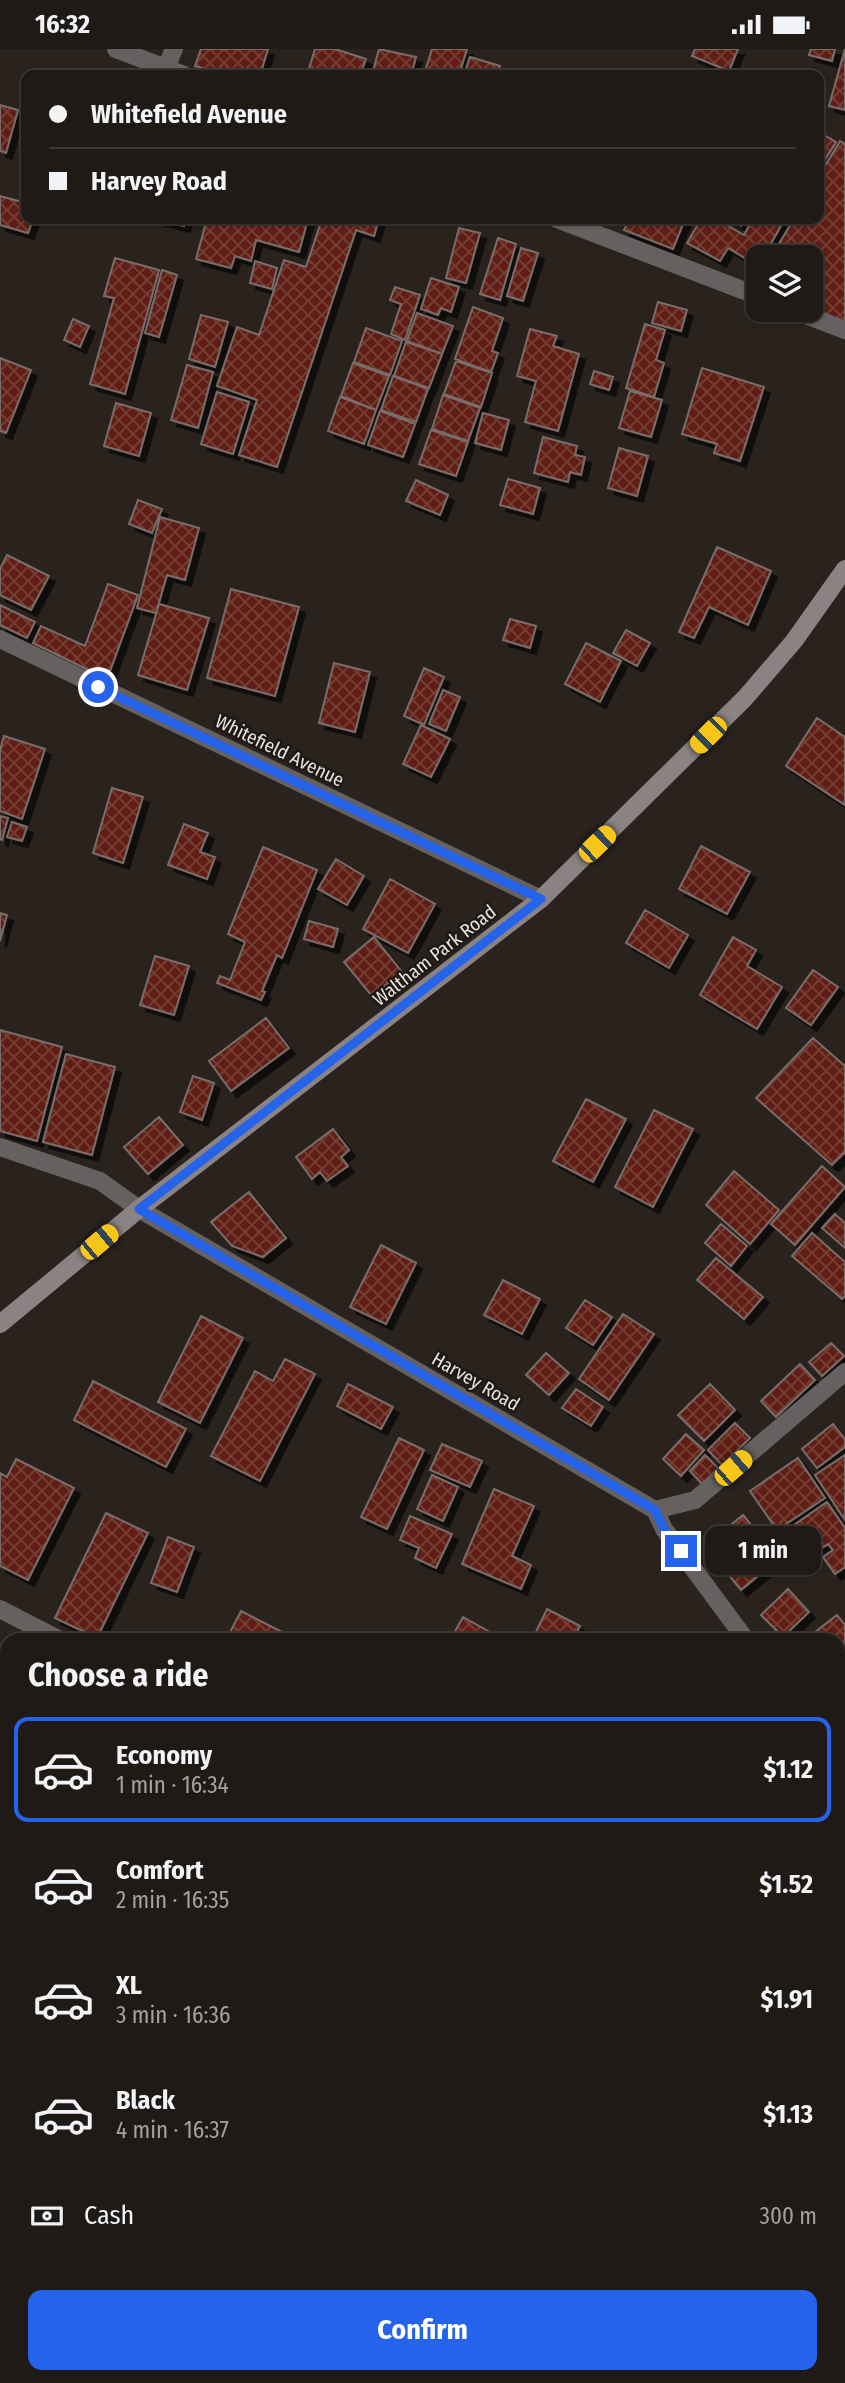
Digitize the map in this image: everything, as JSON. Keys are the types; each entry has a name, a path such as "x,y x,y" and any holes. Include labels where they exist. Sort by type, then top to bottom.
{"main road":[{"name":"Waltham Park Road","path":"0,1324 139,1209 541,899 745,698 794,641 845,569"}],"street":[{"path":"116,49 171,70"},
{"path":"166,68 174,49"},
{"path":"570,224 746,291"},
{"path":"823,322 845,330"},
{"name":"Whitefield Avenue","path":"0,639 541,899"},
{"name":"Harvey Road","path":"0,1147 100,1181 139,1209 655,1510 664,1529 741,1633"},
{"path":"655,1510 695,1500 845,1372"},
{"path":"0,1609 46,1633"}],"building":[{"path":"201,49 268,49 262,70 208,70 195,66"},
{"path":"315,49 335,49 366,59 362,70 309,70"},
{"path":"379,49 416,57 412,70 373,70"},
{"path":"432,49 467,49 461,70 426,70"},
{"path":"695,49 738,49 729,70 692,56"},
{"path":"811,49 835,49 832,61 809,55"},
{"path":"845,49 845,110 829,106"},
{"path":"470,57 500,66 499,70 466,70"},
{"path":"0,105 18,110 6,153 0,151"},
{"path":"824,135 836,142 824,161"},
{"path":"840,141 845,144 845,322 823,313 823,245 778,245 791,224 824,224 824,168"},
{"path":"0,196 21,202 21,224 31,224 28,233 0,225"},
{"path":"206,224 307,224 299,252 256,240 251,261 235,256 231,268 196,259"},
{"path":"320,224 378,224 374,236 356,230 277,467 239,455 257,400 217,386 237,327 259,335 284,260 306,267"},
{"path":"627,224 683,224 673,249 624,230"},
{"path":"698,224 725,224 744,235 750,224 782,224 770,245 746,245 746,259 728,248 720,261 687,243"},
{"path":"459,228 480,233 466,283 446,278"},
{"path":"498,238 516,244 500,300 480,294"},
{"path":"521,248 538,253 523,301 507,296"},
{"path":"115,258 159,270 125,394 90,384 114,298 104,296"},
{"path":"255,261 277,268 272,289 250,283"},
{"path":"162,270 177,275 159,337 145,333"},
{"path":"431,278 459,287 451,312 441,308 438,315 421,309"},
{"path":"395,287 420,295 405,340 391,334 401,304 390,300"},
{"path":"658,302 687,310 681,331 652,323"},
{"path":"473,307 503,318 492,351 498,353 491,372 455,359"},
{"path":"417,313 453,326 442,354 407,341"},
{"path":"201,315 228,322 215,367 189,359"},
{"path":"73,319 89,326 80,347 64,340"},
{"path":"645,324 665,330 656,360 664,363 654,397 626,388"},
{"path":"366,328 402,341 390,375 354,362"},
{"path":"530,329 557,336 553,346 579,354 558,431 525,422 536,381 517,376"},
{"path":"406,342 442,354 429,388 394,376"},
{"path":"0,358 31,370 6,433 0,431"},
{"path":"456,361 492,373 481,407 444,394"},
{"path":"353,363 389,376 376,410 341,396"},
{"path":"187,365 213,372 198,428 171,420"},
{"path":"702,368 764,387 740,461 714,453 717,444 682,434"},
{"path":"594,371 613,377 609,390 590,384"},
{"path":"393,376 428,389 416,422 381,410"},
{"path":"630,391 662,400 651,437 619,428"},
{"path":"217,392 249,402 233,454 201,444"},
{"path":"443,395 480,408 468,441 432,429"},
{"path":"340,397 376,410 364,444 328,431"},
{"path":"116,403 151,413 139,456 104,446"},
{"path":"380,411 415,424 403,457 368,445"},
{"path":"483,413 509,420 501,450 475,443"},
{"path":"431,430 468,442 456,476 419,464"},
{"path":"543,437 577,446 575,455 585,457 581,475 570,472 568,482 534,473"},
{"path":"619,448 648,456 637,496 608,488"},
{"path":"508,479 540,488 533,514 500,505"},
{"path":"416,480 448,495 440,515 406,501"},
{"path":"138,500 162,509 152,533 129,524"},
{"path":"160,517 199,528 185,580 167,575 156,613 137,608"},
{"path":"717,547 771,571 748,625 709,607 694,638 679,632"},
{"path":"7,555 49,576 31,610 0,595 0,569"},
{"path":"108,584 138,595 107,679 33,643 41,626 85,646"},
{"path":"231,589 299,607 275,696 207,678"},
{"path":"159,604 209,618 187,690 138,675"},
{"path":"0,605 35,622 27,638 0,625"},
{"path":"510,619 536,626 530,648 503,640"},
{"path":"626,630 650,643 637,666 613,653"},
{"path":"586,643 621,661 600,702 565,684"},
{"path":"334,663 370,672 355,732 319,723"},
{"path":"424,668 444,677 424,725 404,716"},
{"path":"443,690 460,697 446,731 429,724"},
{"path":"817,718 845,737 845,805 786,766"},
{"path":"421,725 450,739 431,777 403,764"},
{"path":"4,736 45,749 22,819 0,811 0,750"},
{"path":"112,788 143,797 123,863 93,853"},
{"path":"0,816 8,818 2,840 0,839"},
{"path":"12,822 27,827 22,841 7,837"},
{"path":"184,824 208,833 200,852 215,857 207,879 168,865"},
{"path":"701,846 750,872 727,914 679,889"},
{"path":"263,847 317,870 282,958 277,955 261,1000 217,983 220,976 230,980 245,942 228,934"},
{"path":"336,859 364,876 347,905 318,889"},
{"path":"390,879 435,904 408,953 363,929"},
{"path":"645,910 688,935 669,968 626,943"},
{"path":"0,913 7,915 0,941"},
{"path":"309,921 338,929 333,947 304,939"},
{"path":"374,937 402,972 372,996 344,962"},
{"path":"733,937 756,950 747,966 782,987 757,1029 700,995"},
{"path":"155,956 189,966 174,1015 140,1005"},
{"path":"813,970 838,987 811,1025 786,1008"},
{"path":"266,1018 289,1048 231,1091 209,1061"},
{"path":"0,1030 62,1047 37,1141 0,1131"},
{"path":"813,1038 845,1066 845,1152 832,1165 756,1098"},
{"path":"66,1054 115,1067 92,1155 43,1142"},
{"path":"193,1076 214,1083 202,1120 180,1112"},
{"path":"586,1099 626,1119 593,1182 553,1161"},
{"path":"654,1110 693,1129 653,1207 615,1187"},
{"path":"159,1117 183,1145 148,1174 124,1147"},
{"path":"333,1129 349,1150 341,1157 348,1166 327,1181 320,1172 312,1179 296,1157"},
{"path":"822,1166 845,1187 795,1245 771,1224"},
{"path":"734,1171 779,1210 750,1244 706,1205"},
{"path":"249,1192 286,1238 263,1257 232,1246 211,1222"},
{"path":"835,1214 845,1223 845,1248 822,1228"},
{"path":"721,1224 747,1246 731,1266 705,1243"},
{"path":"812,1233 845,1262 845,1296 842,1299 792,1256"},
{"path":"381,1245 416,1263 386,1324 350,1307"},
{"path":"716,1258 763,1297 744,1319 697,1280"},
{"path":"503,1280 540,1299 522,1334 484,1315"},
{"path":"585,1300 612,1317 593,1345 566,1328"},
{"path":"623,1314 654,1334 609,1400 579,1379"},
{"path":"201,1316 243,1338 200,1423 158,1402"},
{"path":"831,1343 844,1356 822,1376 809,1362"},
{"path":"546,1353 569,1373 549,1395 526,1375"},
{"path":"285,1359 315,1374 260,1481 211,1456 255,1371 273,1381"},
{"path":"800,1364 815,1380 776,1417 761,1401"},
{"path":"93,1381 186,1429 166,1467 74,1420"},
{"path":"348,1384 393,1407 381,1429 337,1406"},
{"path":"710,1384 735,1410 704,1441 678,1415"},
{"path":"576,1389 603,1407 591,1426 562,1408"},
{"path":"735,1423 750,1438 722,1465 708,1450"},
{"path":"833,1424 845,1439 845,1447 817,1468 802,1449"},
{"path":"686,1434 704,1450 681,1476 663,1459"},
{"path":"399,1438 424,1450 387,1529 361,1517"},
{"path":"442,1444 482,1461 470,1487 430,1470"},
{"path":"705,1455 718,1468 702,1484 690,1471"},
{"path":"845,1455 845,1520 815,1475"},
{"path":"798,1458 825,1498 777,1530 750,1491"},
{"path":"16,1459 74,1488 28,1580 0,1566 0,1473 7,1477"},
{"path":"432,1475 458,1487 443,1521 417,1509"},
{"path":"494,1489 534,1506 512,1556 531,1565 521,1589 462,1564"},
{"path":"827,1502 845,1528 845,1567 835,1574 823,1557 833,1550 828,1544 803,1561 784,1532"},
{"path":"106,1513 148,1533 99,1633 86,1633 55,1618"},
{"path":"743,1515 779,1559 741,1590 705,1546"},
{"path":"410,1516 452,1534 436,1568 415,1558 419,1548 400,1540"},
{"path":"168,1537 194,1547 177,1592 151,1583"},
{"path":"788,1589 809,1612 787,1633 779,1633 761,1615"},
{"path":"547,1609 580,1626 576,1633 535,1633"},
{"path":"241,1611 282,1632 282,1633 230,1633"},
{"path":"837,1615 845,1625 845,1633 814,1633"},
{"path":"463,1617 492,1633 454,1633"}],"route":[{"path":"98,687 541,899 139,1209 655,1510 664,1529 681,1551"}]}
